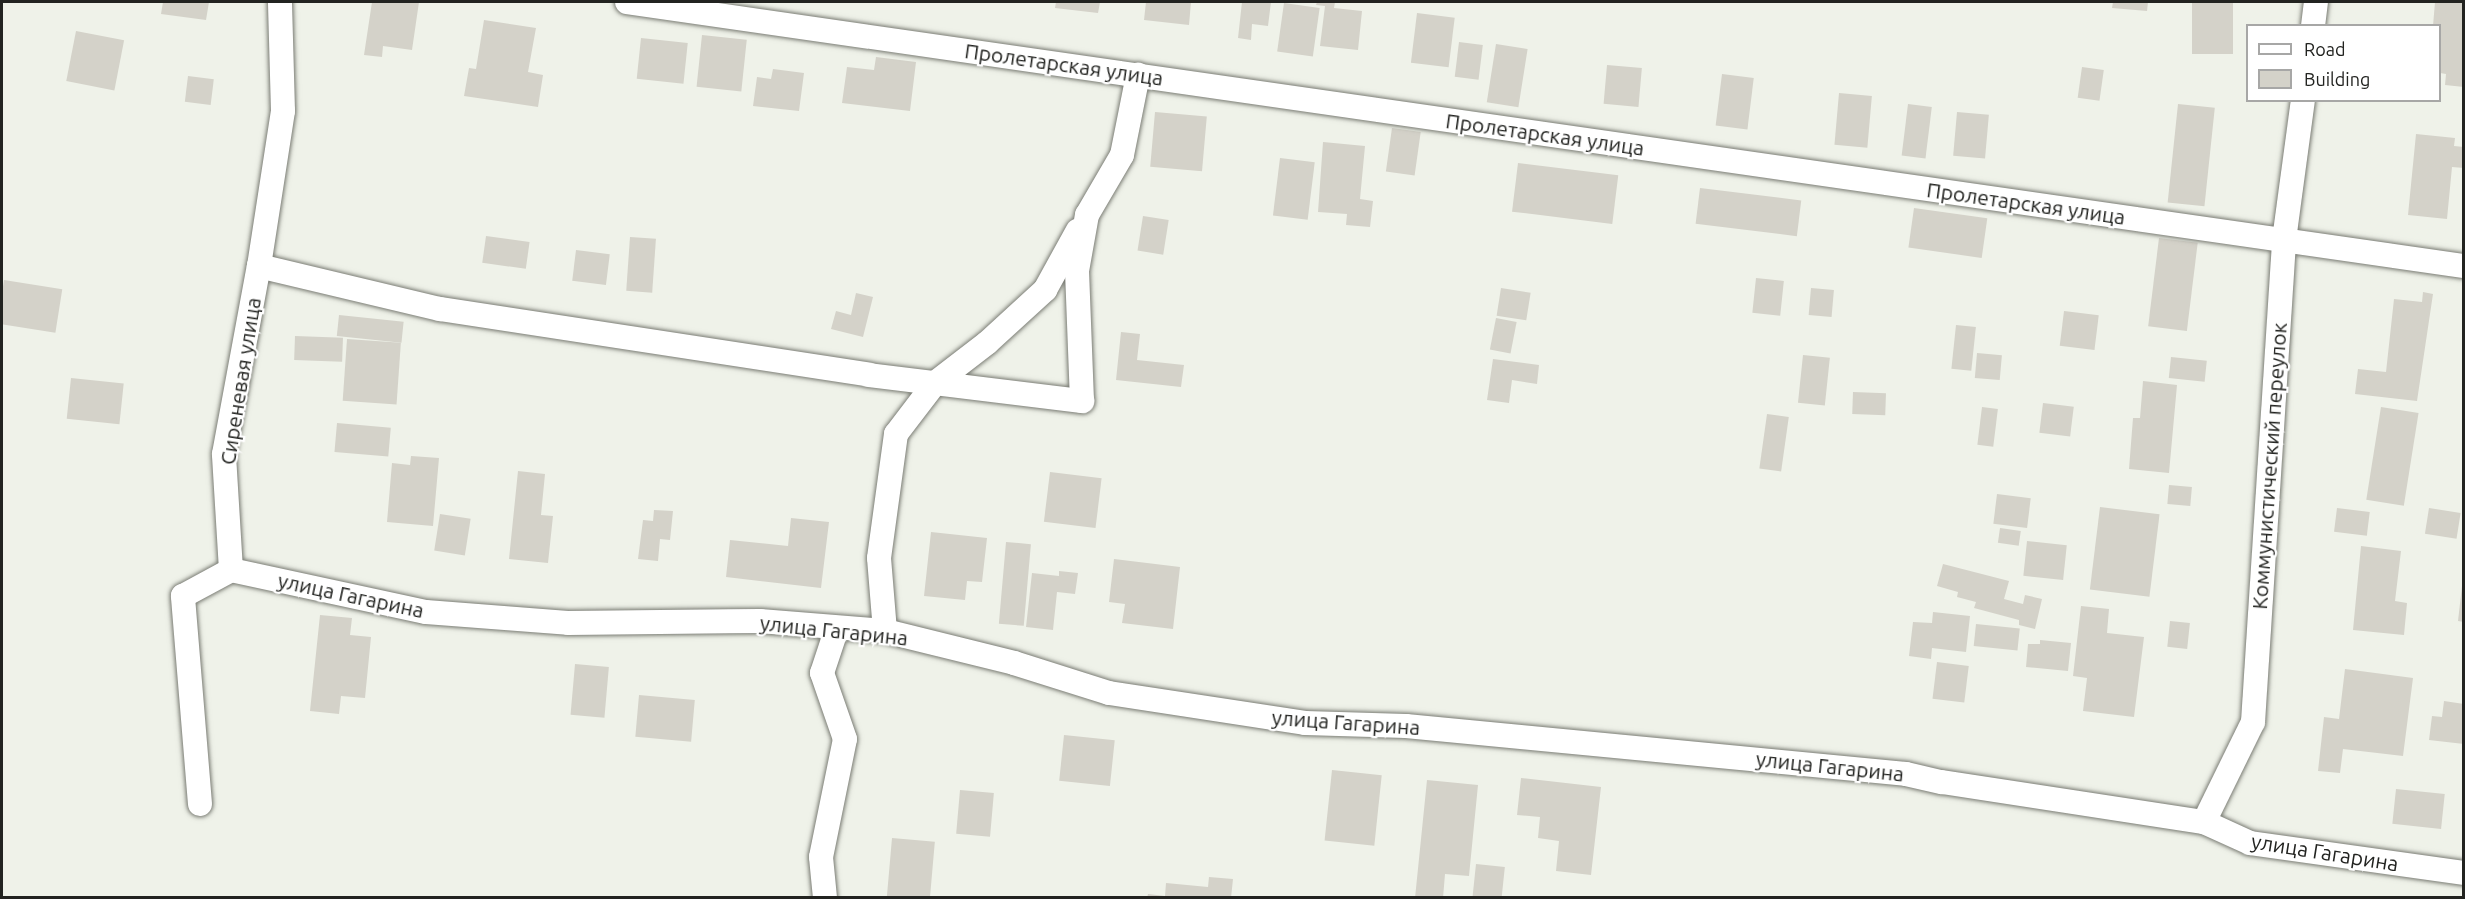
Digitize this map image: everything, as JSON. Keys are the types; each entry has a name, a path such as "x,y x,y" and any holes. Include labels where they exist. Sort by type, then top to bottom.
{"street":[{"name":"Сиреневая улица","path":"231,570 224,454 259,266 282,111 280,2"},
{"name":"Пролетарская улица","path":"627,2 2463,266"},
{"path":"2313,24 2316,2"},
{"path":"885,631 879,558 896,434 935,383 987,343 1045,290 1122,155 1138,75"},
{"name":"Коммунистический переулок","path":"2204,822 2253,722 2284,240 2303,102"},
{"path":"259,266 440,309 935,383 1082,401 1077,271 1087,215"},
{"path":"200,804 183,596 231,570"},
{"name":"улица Гагарина","path":"231,570 426,612 568,623 760,621 885,631 1014,663 1109,693 1305,723 1406,726 1852,767 2204,822 2250,843 2463,873"},
{"path":"825,897 821,857 845,739 822,673 837,628"}],"building":[{"path":"163,2 209,2 206,20 161,14"},
{"path":"372,2 419,2 412,50 383,46 382,57 364,55"},
{"path":"1056,2 1100,2 1098,13 1055,8"},
{"path":"1146,2 1191,2 1189,25 1144,20"},
{"path":"1242,2 1271,2 1268,26 1252,24 1251,40 1238,38"},
{"path":"1317,2 1335,2 1334,8 1362,11 1358,50 1320,46 1325,6 1316,5"},
{"path":"2113,2 2148,2 2147,11 2112,8"},
{"path":"2192,2 2233,2 2233,54 2192,54"},
{"path":"2435,2 2464,2 2464,87 2445,85 2446,74 2441,73 2441,24 2433,24"},
{"path":"1284,3 1320,8 1313,57 1277,52"},
{"path":"1417,13 1455,18 1449,67 1411,63"},
{"path":"484,20 536,28 528,72 543,75 538,107 464,96 469,68 476,69"},
{"path":"76,31 124,40 114,90 66,81"},
{"path":"702,35 747,40 741,91 697,87"},
{"path":"641,38 688,43 683,84 637,79"},
{"path":"1459,42 1483,45 1479,80 1455,77"},
{"path":"1496,44 1528,49 1518,107 1487,102"},
{"path":"876,57 916,62 910,111 842,103 847,67 874,70"},
{"path":"1607,65 1642,68 1638,107 1604,104"},
{"path":"2082,67 2104,70 2099,101 2078,98"},
{"path":"773,69 804,73 799,111 753,106 757,77 771,79"},
{"path":"1722,74 1754,78 1747,130 1716,126"},
{"path":"188,76 214,79 211,105 185,102"},
{"path":"1839,93 1872,96 1867,148 1834,145"},
{"path":"1908,104 1932,107 1925,159 1902,156"},
{"path":"2178,104 2215,108 2204,206 2168,202"},
{"path":"1155,112 1207,117 1202,171 1150,167"},
{"path":"1957,112 1989,115 1985,159 1953,156"},
{"path":"1392,128 1421,132 1415,176 1386,172"},
{"path":"2416,134 2455,138 2454,146 2464,147 2464,168 2452,167 2447,219 2408,215"},
{"path":"1323,142 1365,146 1360,199 1373,201 1370,227 1346,225 1347,214 1318,212"},
{"path":"1280,158 1315,162 1308,220 1273,216"},
{"path":"1518,163 1618,175 1612,224 1512,212"},
{"path":"1700,188 1801,200 1797,236 1696,224"},
{"path":"1914,208 1987,218 1982,258 1908,248"},
{"path":"1143,216 1169,220 1163,255 1138,251"},
{"path":"486,236 530,242 526,269 482,263"},
{"path":"630,237 656,239 652,293 626,291"},
{"path":"2159,238 2198,243 2187,331 2148,326"},
{"path":"576,250 610,254 606,285 572,281"},
{"path":"1756,278 1784,281 1780,316 1752,313"},
{"path":"4,280 62,289 55,333 2,324"},
{"path":"1501,288 1531,293 1526,320 1497,316"},
{"path":"1811,288 1834,290 1832,317 1809,315"},
{"path":"2423,292 2433,294 2417,401 2355,394 2358,369 2386,372 2394,299 2422,302"},
{"path":"856,293 873,297 863,337 831,329 836,311 851,315"},
{"path":"2064,311 2099,315 2094,350 2060,346"},
{"path":"339,315 404,322 401,343 337,336"},
{"path":"1496,318 1517,322 1511,353 1490,349"},
{"path":"1956,325 1976,327 1971,371 1951,369"},
{"path":"1121,332 1140,334 1137,360 1184,365 1181,387 1116,380"},
{"path":"295,336 343,338 342,362 294,360"},
{"path":"347,339 401,343 397,405 343,401"},
{"path":"1977,353 2002,355 2000,380 1975,378"},
{"path":"1803,355 1830,358 1825,406 1798,403"},
{"path":"2171,357 2207,361 2205,382 2169,378"},
{"path":"1493,359 1539,365 1537,384 1512,380 1509,403 1487,400"},
{"path":"71,378 124,384 119,424 67,419"},
{"path":"2143,381 2177,385 2169,473 2129,469 2133,418 2140,418"},
{"path":"1853,392 1886,393 1885,415 1852,414"},
{"path":"2043,403 2074,407 2070,437 2039,433"},
{"path":"1982,407 1998,409 1993,447 1977,445"},
{"path":"2381,407 2419,413 2404,506 2366,500"},
{"path":"1767,414 1789,417 1781,472 1759,468"},
{"path":"337,423 391,428 388,457 334,452"},
{"path":"411,456 439,458 433,526 387,522 392,463 410,465"},
{"path":"518,471 545,474 541,515 553,516 548,563 509,559"},
{"path":"1050,472 1102,478 1096,528 1044,522"},
{"path":"2169,485 2192,487 2190,506 2167,504"},
{"path":"1997,494 2031,498 2027,528 1993,524"},
{"path":"2100,507 2160,514 2149,597 2090,589"},
{"path":"2337,508 2370,512 2367,536 2334,532"},
{"path":"2429,508 2461,513 2457,539 2425,534"},
{"path":"654,510 673,511 670,540 660,539 658,561 638,559 643,520 653,521"},
{"path":"440,514 471,519 465,555 434,551"},
{"path":"791,518 829,522 821,588 726,577 730,540 788,546"},
{"path":"2000,528 2021,531 2019,546 1998,543"},
{"path":"931,532 987,538 982,582 967,581 965,600 924,596"},
{"path":"2027,541 2067,545 2063,580 2023,576"},
{"path":"1006,542 1031,544 1024,626 999,624"},
{"path":"2361,546 2401,551 2395,601 2407,603 2404,635 2353,630"},
{"path":"1114,559 1180,567 1173,629 1122,623 1125,604 1109,602"},
{"path":"1943,564 2009,581 2004,599 2023,604 2025,595 2042,599 2035,629 2019,625 2019,620 1974,608 1976,602 1957,597 1958,592 1937,586"},
{"path":"1059,571 1078,573 1075,594 1057,592 1053,630 1026,627 1032,573 1059,576"},
{"path":"2462,586 2464,586 2464,622 2458,621"},
{"path":"2081,606 2109,609 2107,633 2144,637 2134,717 2083,711 2087,678 2073,676"},
{"path":"1933,612 1970,616 1966,652 1932,648 1931,659 1909,656 1913,622 1932,623"},
{"path":"320,615 352,618 350,635 371,637 365,698 341,696 339,714 310,711"},
{"path":"2170,621 2190,623 2187,649 2167,647"},
{"path":"1976,624 2020,629 2017,650 1974,646"},
{"path":"2040,640 2071,643 2068,671 2026,667 2028,644 2040,644"},
{"path":"1937,662 1969,666 1964,703 1932,699"},
{"path":"575,664 609,667 604,718 571,715"},
{"path":"2345,669 2413,678 2403,756 2343,749 2340,773 2318,771 2324,717 2339,719"},
{"path":"639,695 695,700 691,742 635,737"},
{"path":"2444,701 2464,704 2464,744 2429,740 2432,716 2442,717"},
{"path":"1064,735 1115,740 1110,786 1059,781"},
{"path":"1332,770 1382,775 1374,846 1325,841"},
{"path":"1521,778 1601,787 1591,875 1556,871 1559,841 1538,838 1540,817 1517,815"},
{"path":"1427,780 1478,785 1469,876 1445,874 1443,898 1415,898"},
{"path":"2396,789 2445,794 2441,829 2392,824"},
{"path":"960,790 994,793 990,837 956,834"},
{"path":"892,838 935,842 930,898 887,898"},
{"path":"1476,864 1505,867 1502,898 1472,898"},
{"path":"1209,877 1233,879 1231,898 1147,898 1148,894 1165,896 1166,883 1208,887"}]}
